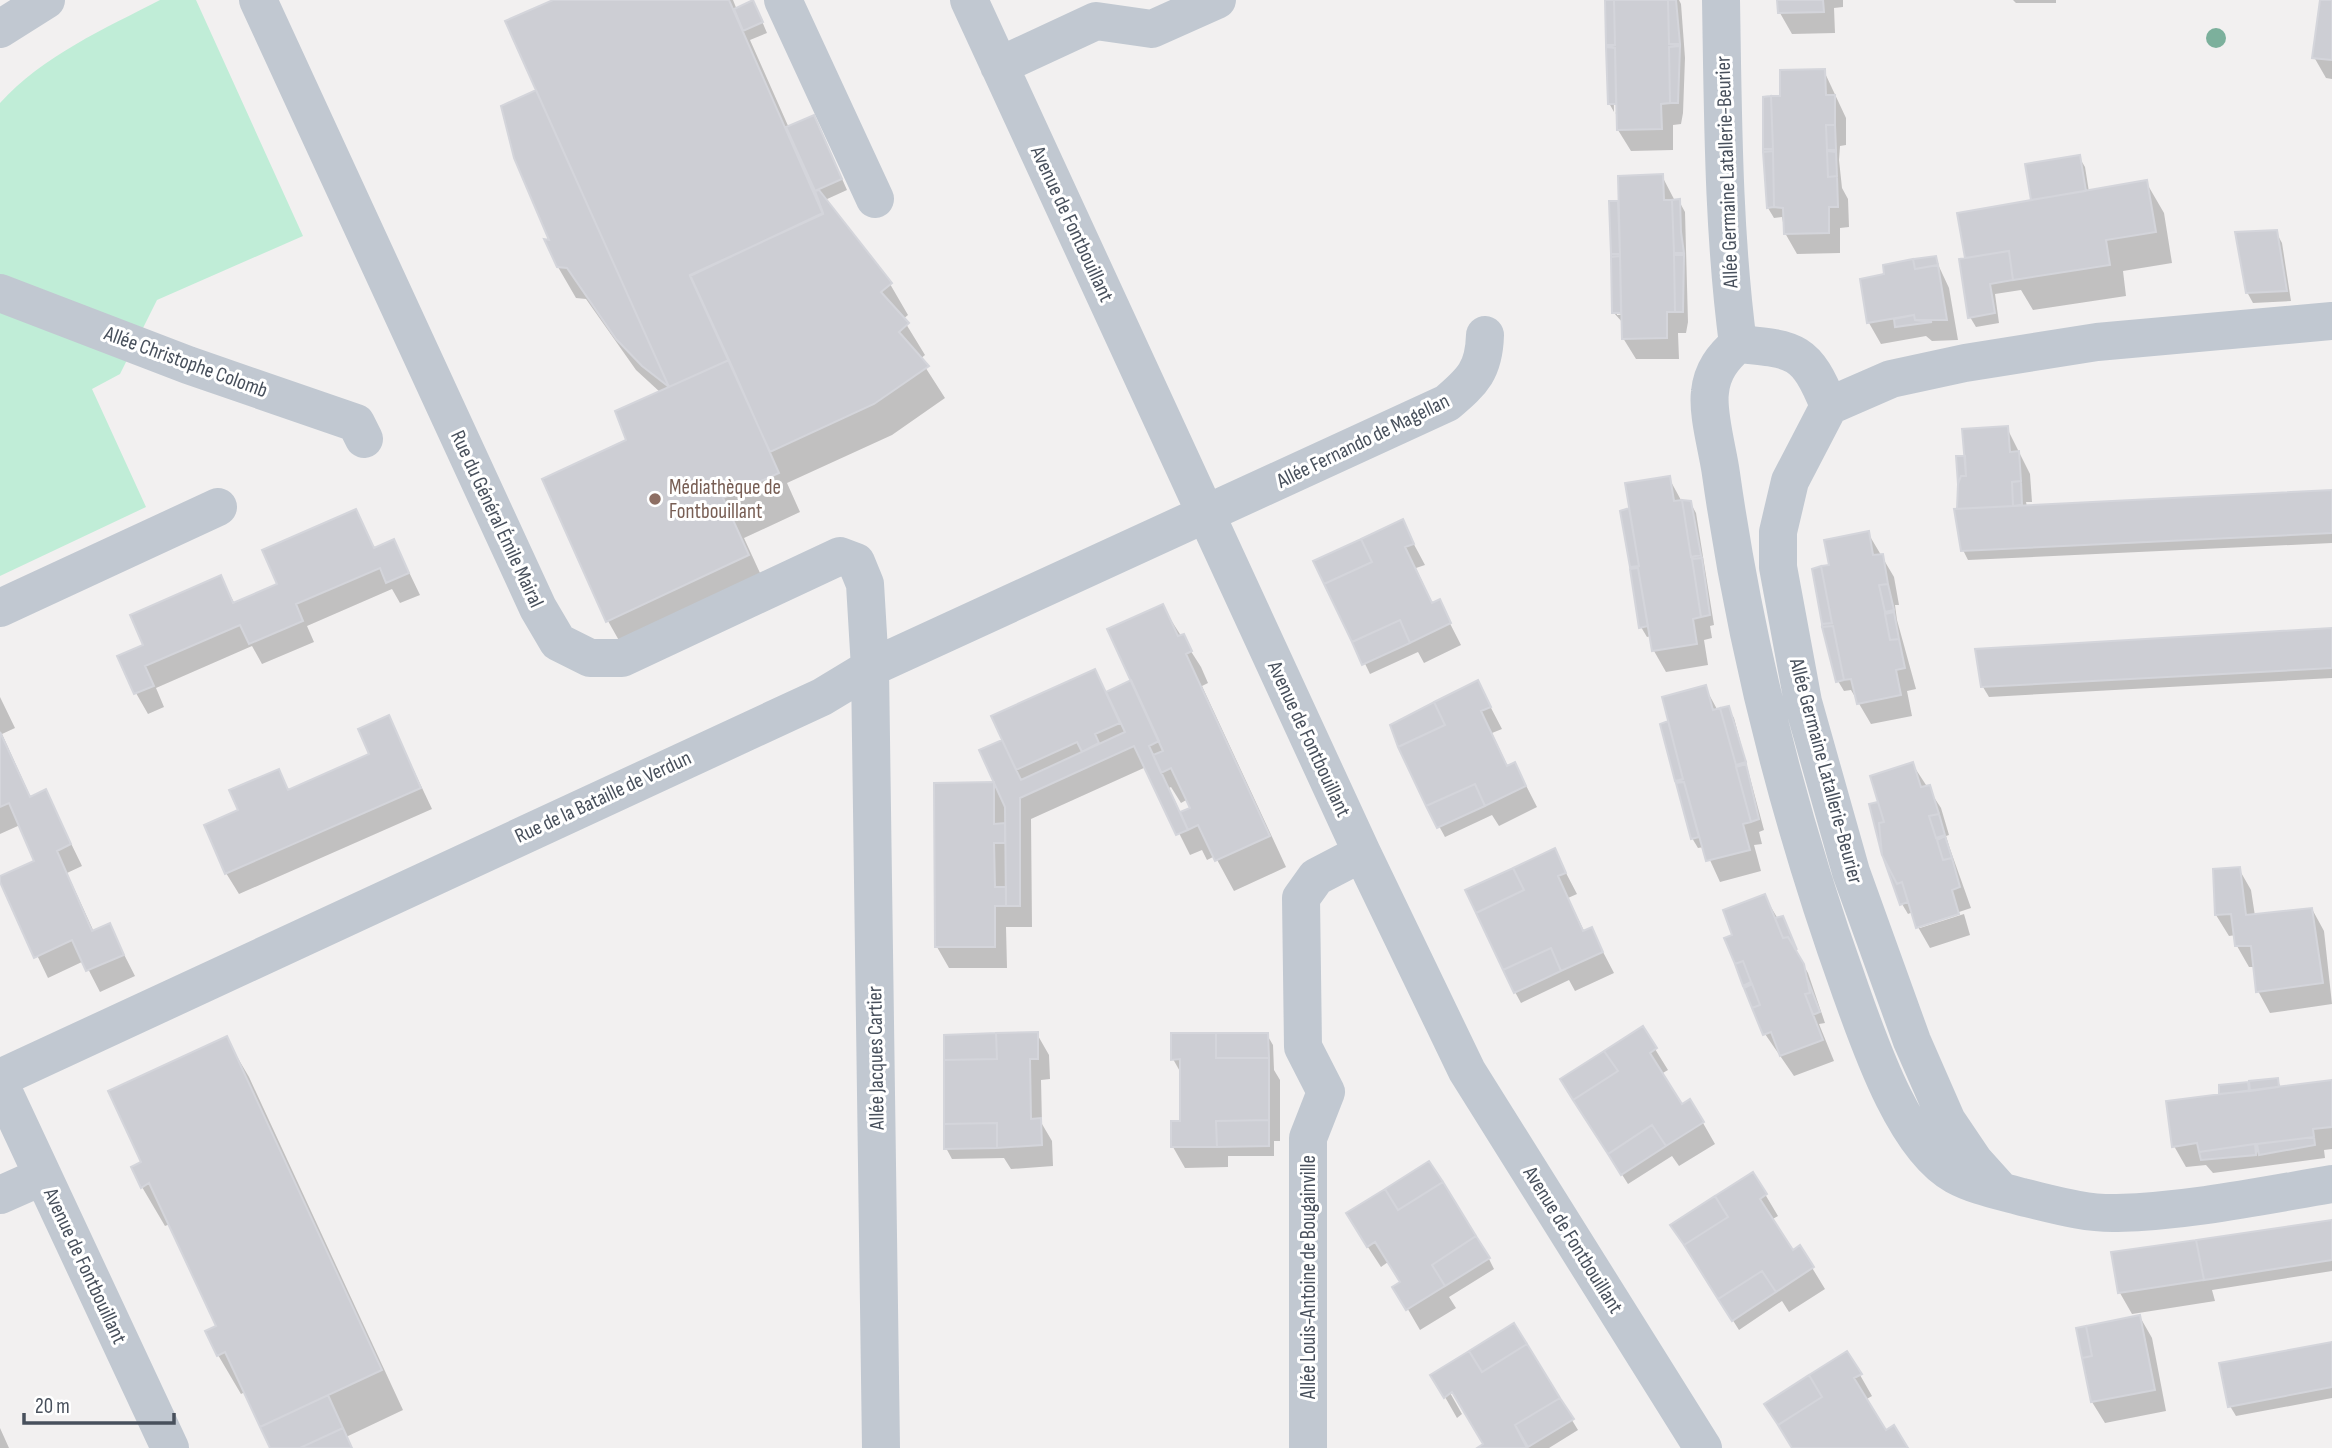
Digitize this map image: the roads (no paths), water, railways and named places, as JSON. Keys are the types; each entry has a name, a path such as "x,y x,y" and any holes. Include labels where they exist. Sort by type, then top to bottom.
{"street":[{"path":"0,29 46,0"},
{"name":"Rue du Général Émile Mairal","path":"258,0 458,438 538,608 558,642 590,658 622,658 840,556 856,562 865,584 870,668"},
{"path":"783,0 875,199"},
{"name":"Avenue de Fontbouillant","path":"969,0 1362,853 1467,1070 1703,1448"},
{"path":"999,66 1102,10 1152,29 1217,0"},
{"name":"Allée Germaine Latallerie-Beurier","path":"1721,0 1723,155 1731,289 1738,344 1720,359 1709,392 1732,550 1765,706 1810,878 1872,1053 1904,1117 1925,1148 1954,1175 2001,1191 2067,1208 2114,1214 2224,1202 2332,1184"},
{"name":"Allée Christophe Colomb","path":"0,293 188,365 356,423 364,439"},
{"path":"1738,344 1783,348 1807,363 1829,406 1891,379 1965,363 2097,342 2332,321"},
{"name":"Allée Fernando de Magellan","path":"1206,515 1447,403 1469,385 1485,359 1485,335"},
{"name":"Allée Germaine Latallerie-Beurier","path":"1829,406 1790,481 1778,532 1778,567 1803,702 1851,872 1912,1041 1947,1121 1974,1161 2001,1191"},
{"path":"0,608 218,507"},
{"name":"Rue de la Bataille de Verdun","path":"0,1078 42,1061 465,860 822,697 870,668 1206,515"},
{"name":"Allée Jacques Cartier","path":"870,668 881,1448"},
{"name":"Allée Louis-Antoine de Bougainville","path":"1308,1448 1308,1138 1326,1092 1303,1047 1301,898 1316,877 1362,853"},
{"name":"Avenue de Fontbouillant","path":"0,1084 170,1448"},
{"path":"0,1195 43,1176"}],"place":[{"name":"Médiathèque de Fontbouillant","path":"655,499"}]}
